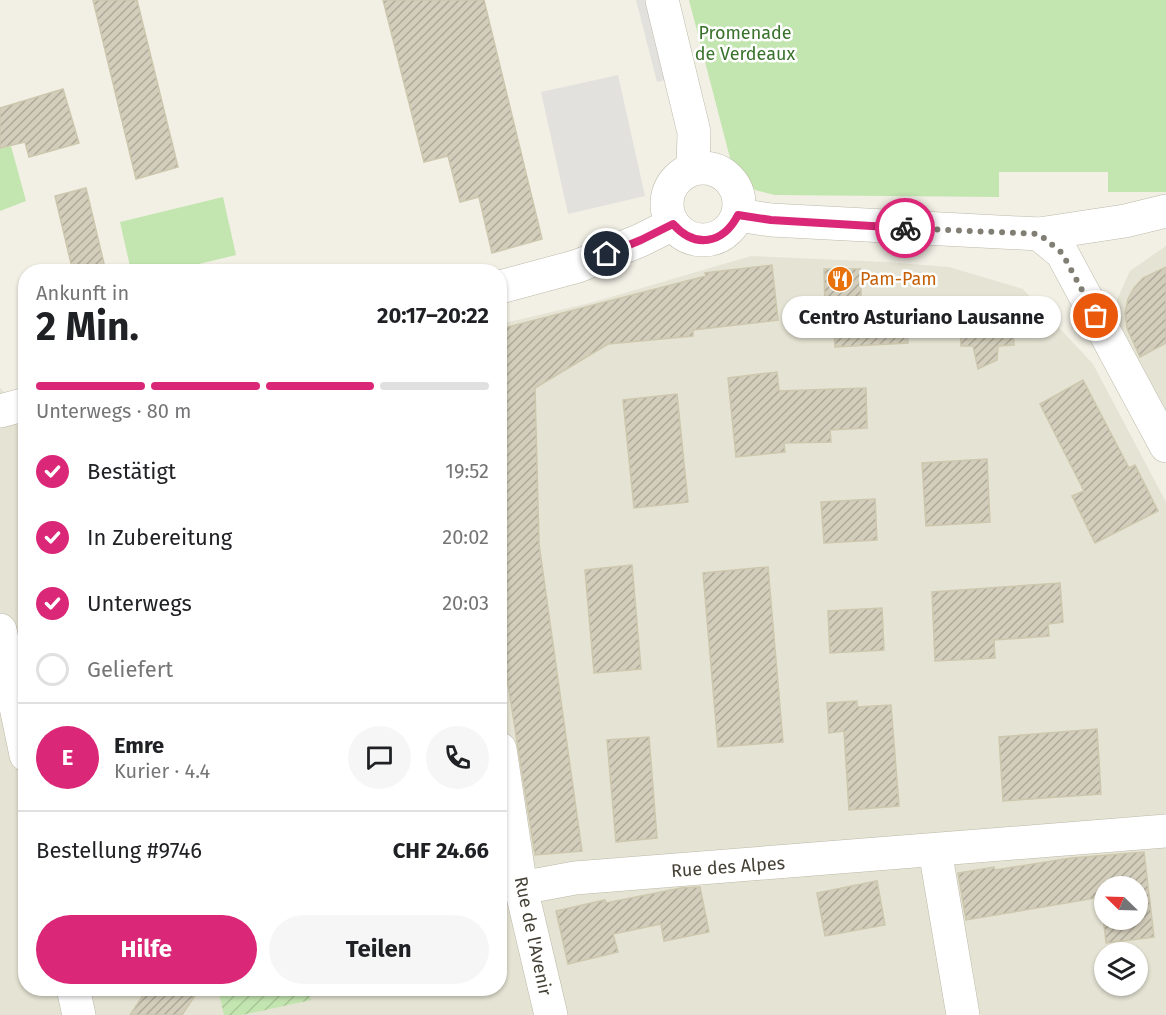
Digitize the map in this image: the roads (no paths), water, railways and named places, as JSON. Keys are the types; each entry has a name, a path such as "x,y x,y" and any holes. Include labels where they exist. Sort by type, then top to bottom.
{"street":[{"path":"662,0 694,132 693,169"},
{"path":"704,167 715,169 725,175 738,193 740,204 738,215 724,234 714,239 702,241 691,238 680,233 668,214 666,203 668,192 682,174 704,167"},
{"path":"738,215 783,220 1039,234 1125,221 1166,211"},
{"path":"1125,221 1166,234"},
{"path":"507,285 578,266 673,224"},
{"path":"1039,234 1062,253 1166,446"},
{"path":"0,411 18,406"},
{"path":"0,630 18,717"},
{"name":"Rue de l'Avenir","path":"507,795 521,888 551,1015"},
{"name":"Rue des Alpes","path":"521,888 575,878 1166,831"},
{"path":"934,850 963,1015"},
{"path":"75,996 79,1015"}],"place":[{"name":"Pam-Pam","path":"840,279"},
{"name":"Centro Asturiano Lausanne","path":"1096,316"}],"park label":[{"name":"Promenade de Verdeaux","path":"745,43"}]}
